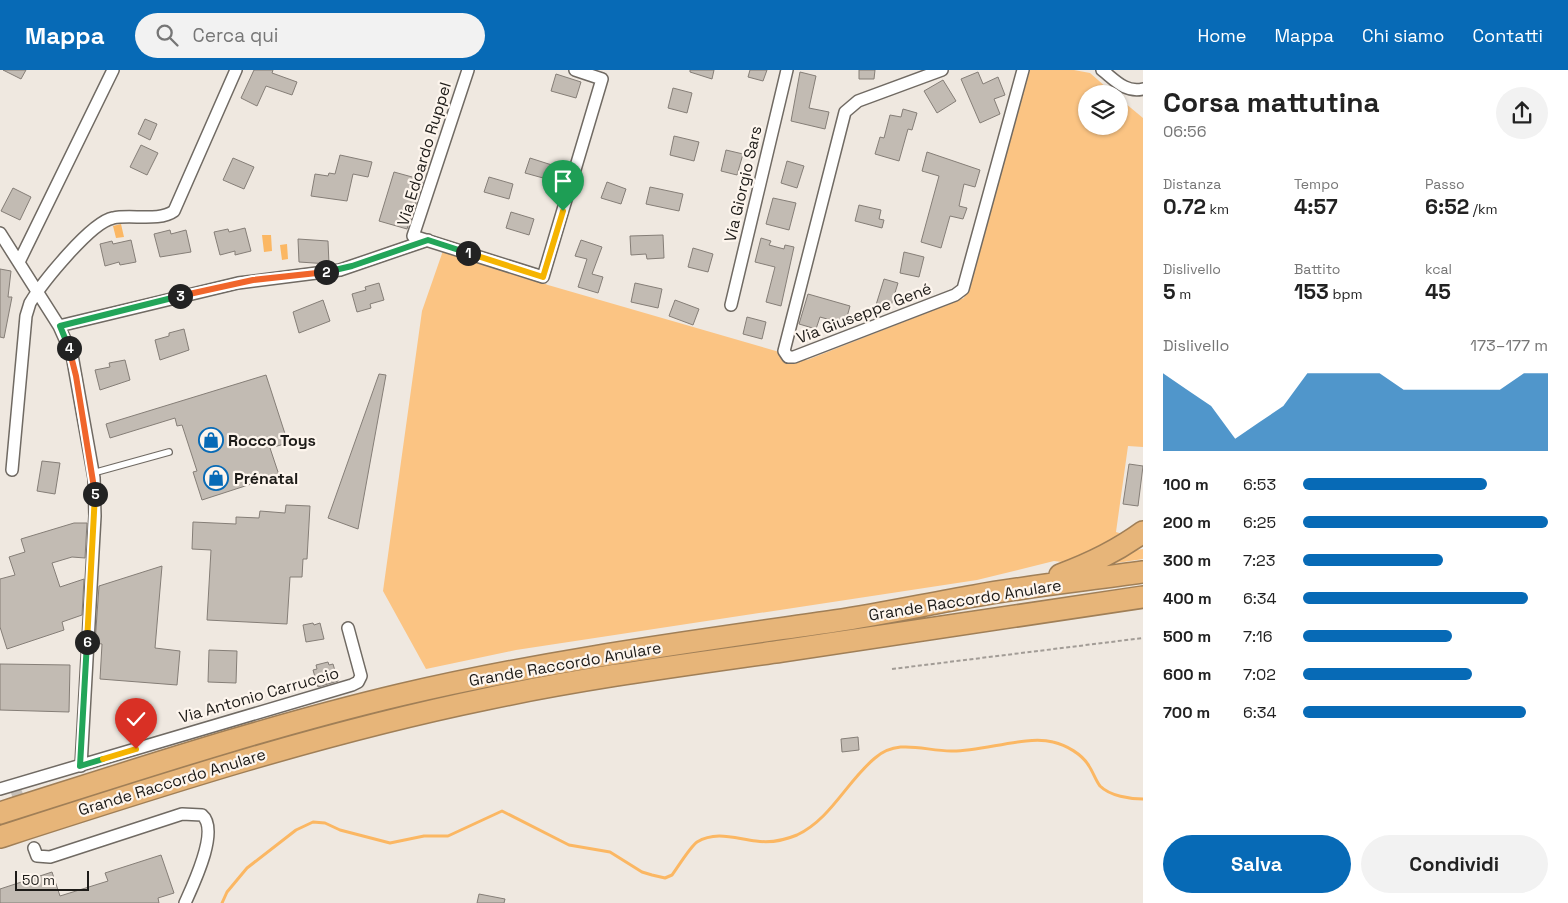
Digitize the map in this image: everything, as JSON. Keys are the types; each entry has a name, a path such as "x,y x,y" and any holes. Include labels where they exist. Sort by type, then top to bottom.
{"highway":[{"path":"977,596 1054,576 1087,564 1134,541"},
{"name":"Grande Raccordo Anulare","path":"0,813 177,756 309,718 427,689 563,662 867,616 977,596 1143,572"},
{"name":"Grande Raccordo Anulare","path":"0,837 199,772 358,727 487,698 622,675 1143,597"}],"street":[{"path":"20,262 113,70"},
{"path":"12,470 26,312 30,303 84,236 100,223 117,217 168,214 176,209 236,70"},
{"name":"Via Edoardo Ruppel","path":"468,70 413,236 543,277 602,79 575,70"},
{"name":"Via Giorgio Sars","path":"731,305 787,70"},
{"name":"Via Giuseppe Gené","path":"942,70 858,102 845,112 786,342 784,352 788,357 794,357 946,299 963,290 1023,70"},
{"path":"1102,70 1124,88 1143,89"},
{"path":"0,233 60,326 68,345 75,370 93,473 96,516 80,766"},
{"name":"Via Edoardo Ruppel","path":"60,326 238,283 340,270 428,240"},
{"name":"Via Antonio Carruccio","path":"0,789 355,684 360,679 360,673 348,628"},
{"path":"34,848 37,856 50,858 182,814 202,814 209,825 207,841 204,855 185,903"}],"lane":[{"path":"93,473 168,452"}],"path":[{"path":"892,669 1143,638"}],"shaded area":[{"path":"1030,70 1074,70 1090,73 1104,85 1078,85 1078,135 1128,135 1128,106 1143,118 1143,447 1128,446 1116,532 1126,535 1087,565 1054,561 977,580 516,650 426,669 383,591 422,311 445,245 548,285 807,360 964,298"},
{"path":"121,224 124,237 116,238 113,226"},
{"path":"262,235 271,235 272,251 264,252"},
{"path":"287,244 288,259 282,260 280,245"},
{"path":"1143,549 1143,559 1097,566 1124,552"}],"building":[{"path":"3,70 26,70 21,79"},
{"path":"254,70 273,70 272,73 297,82 292,95 266,86 257,106 241,98"},
{"path":"690,70 714,70 712,79 690,72"},
{"path":"750,70 767,70 763,81 748,77"},
{"path":"859,70 875,70 874,79 859,79"},
{"path":"800,72 816,76 809,108 829,112 825,129 791,121"},
{"path":"978,72 983,84 998,77 1005,95 994,99 1000,114 980,123 961,79"},
{"path":"556,74 581,82 576,98 551,91"},
{"path":"943,80 956,101 937,113 924,91"},
{"path":"673,88 692,93 687,113 668,108"},
{"path":"903,109 917,113 912,130 908,129 899,161 875,154 880,137 884,138 890,115 901,117"},
{"path":"145,119 157,124 150,140 138,134"},
{"path":"674,136 699,142 694,161 670,155"},
{"path":"141,145 158,153 147,175 130,167"},
{"path":"726,150 743,154 737,175 721,171"},
{"path":"927,152 980,170 975,187 964,184 959,206 967,208 963,219 950,216 941,248 921,242 939,176 922,171"},
{"path":"340,155 372,162 368,177 353,174 347,201 311,196 315,174 328,176 329,173 335,174"},
{"path":"233,158 254,167 244,189 223,180"},
{"path":"530,158 558,167 554,181 525,173"},
{"path":"787,161 804,166 797,188 781,183"},
{"path":"394,172 423,180 407,229 379,221"},
{"path":"489,177 513,184 509,199 484,192"},
{"path":"607,182 626,189 621,204 601,198"},
{"path":"650,187 683,194 679,211 646,204"},
{"path":"13,188 31,197 20,220 1,211"},
{"path":"773,198 796,203 789,230 766,224"},
{"path":"859,205 881,210 879,219 884,220 882,228 855,221"},
{"path":"511,212 534,219 529,235 506,228"},
{"path":"245,228 251,251 235,255 235,251 220,255 214,232 228,229 229,232"},
{"path":"170,230 171,234 186,230 191,252 160,257 154,234"},
{"path":"663,235 664,258 647,259 646,254 631,255 630,236"},
{"path":"761,238 771,241 769,245 784,249 785,245 794,247 781,306 766,302 775,267 755,262"},
{"path":"298,239 328,241 329,264 299,262"},
{"path":"131,240 136,262 120,265 119,262 105,266 100,244 112,241 113,244"},
{"path":"581,240 602,247 592,274 603,277 598,293 578,287 587,259 575,256"},
{"path":"693,248 713,254 708,272 688,267"},
{"path":"904,252 924,257 919,277 900,273"},
{"path":"0,269 11,271 8,297 12,297 4,338 0,337"},
{"path":"884,279 898,283 890,309 876,305"},
{"path":"379,283 384,300 370,304 371,308 357,312 352,294 366,290 365,287"},
{"path":"635,283 662,289 658,308 631,302"},
{"path":"808,294 850,306 845,324 820,317 816,329 799,324"},
{"path":"323,300 330,321 299,333 293,312"},
{"path":"675,300 699,309 693,325 669,316"},
{"path":"747,317 766,322 762,339 743,334"},
{"path":"184,329 189,350 160,360 155,340 169,336 169,333"},
{"path":"125,360 130,380 100,390 95,370 110,367 109,363"},
{"path":"379,374 386,375 358,529 328,518"},
{"path":"266,375 288,443 270,448 279,475 202,500 193,472 197,471 182,425 177,426 175,418 110,438 106,424"},
{"path":"42,461 60,463 55,494 37,491"},
{"path":"1129,464 1143,466 1138,506 1123,504"},
{"path":"286,505 310,506 307,559 303,559 302,577 290,577 287,624 207,620 211,550 192,549 193,522 236,524 236,517 259,518 260,511 285,513"},
{"path":"74,523 87,523 85,558 72,557 52,563 60,587 84,579 82,615 62,622 64,630 7,649 0,627 0,579 15,575 9,557 25,552 21,539"},
{"path":"162,566 155,648 180,651 177,685 100,679 102,644 95,643 99,586"},
{"path":"313,623 314,625 320,623 324,639 306,642 303,625"},
{"path":"209,650 237,651 236,683 208,682"},
{"path":"328,662 329,665 333,664 338,681 318,687 313,670 317,669 316,665"},
{"path":"0,664 70,665 69,712 0,710"},
{"path":"858,737 859,750 842,752 841,739"},
{"path":"161,855 174,893 158,898 159,903 0,903 0,889 52,872 60,896 108,881 105,873"},
{"path":"479,894 505,899 504,903 477,903"}],"waterway":[{"path":"222,903 227,892 247,868 296,830 313,822 325,823 340,830 390,843 424,836 448,836 502,811 569,845 610,852 642,872 665,878 672,875 694,845 704,838 726,836 767,842 797,835 820,819 865,767 875,758 893,748 912,747 963,751 1017,742 1042,740 1053,742 1063,745 1078,754 1089,766 1100,786 1104,789 1120,796 1143,799"}],"tunnel":[{"path":"15,788 23,810"}],"place":[{"name":"Rocco Toys","path":"211,440"},
{"name":"Prénatal","path":"216,478"}],"route":[{"path":"136,749 80,766 96,516 95,491 72,355 60,326 226,285 340,270 428,240 543,277 563,211"}]}
